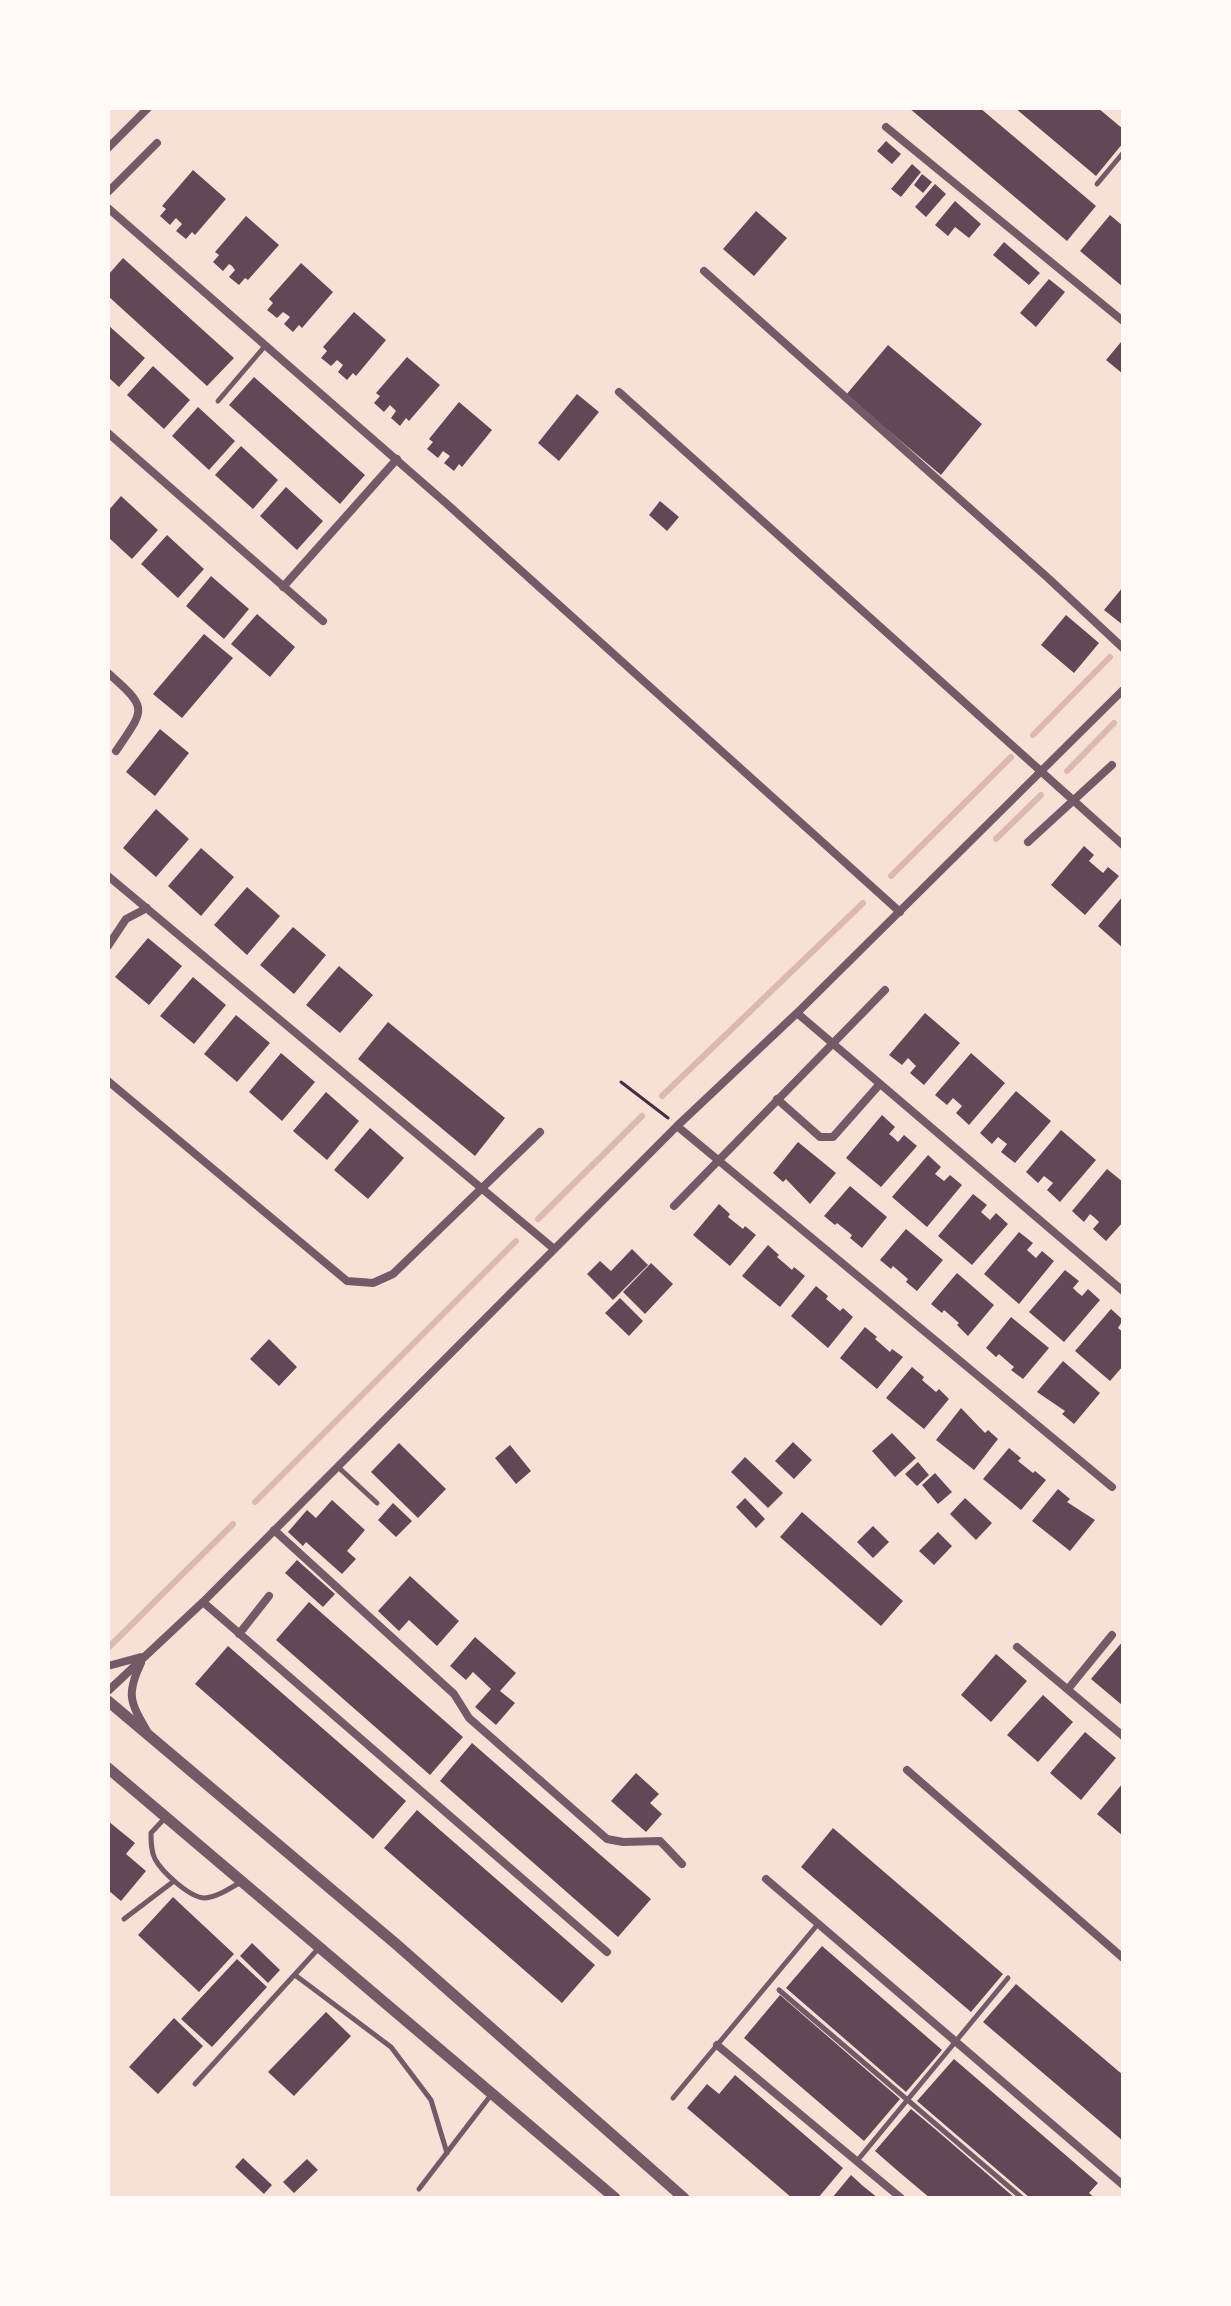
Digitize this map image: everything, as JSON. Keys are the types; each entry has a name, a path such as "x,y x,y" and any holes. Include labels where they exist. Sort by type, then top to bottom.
{"street":[{"path":"108,148 148,108"},
{"path":"886,127 1123,321"},
{"path":"108,192 157,143"},
{"path":"108,208 397,459 900,912"},
{"path":"704,271 1123,648"},
{"path":"619,392 1123,845"},
{"path":"108,433 323,621"},
{"path":"283,587 397,459"},
{"path":"108,673 135,698 140,708 138,718 116,751"},
{"path":"108,1691 203,1602 553,1248 797,1013 1123,690"},
{"path":"1028,842 1112,765"},
{"path":"108,876 553,1248"},
{"path":"108,946 126,919 147,908"},
{"path":"674,1206 885,990"},
{"path":"797,1013 1123,1291"},
{"path":"108,1081 347,1281 373,1283 393,1274 540,1132"},
{"path":"777,1099 826,1139 833,1137 879,1085"},
{"path":"677,1126 1112,1487"},
{"path":"274,1530 454,1694 469,1718 607,1839 660,1841 682,1864"},
{"path":"239,1634 269,1596"},
{"path":"203,1602 607,1952"},
{"path":"1068,1689 1112,1635"},
{"path":"1017,1647 1123,1736"},
{"path":"108,1666 145,1655"},
{"path":"145,1655 131,1684 130,1698 151,1737"},
{"path":"108,1701 384,1934 684,2198"},
{"path":"108,1768 615,2198"},
{"path":"907,1770 1123,1958"},
{"path":"766,1879 1123,2185"},
{"path":"717,2045 901,2198"}],"lane":[{"path":"1097,184 1123,153"},
{"path":"218,401 265,345"},
{"path":"337,1466 377,1503"},
{"path":"166,1817 151,1833 151,1847 155,1859 174,1881 199,1898 210,1898 241,1882"},
{"path":"124,1919 174,1881"},
{"path":"673,2098 818,1924"},
{"path":"195,2084 319,1948"},
{"path":"295,1975 391,2047 431,2100 447,2153"},
{"path":"857,2161 1008,1978"},
{"path":"779,1990 909,2098 1022,2198"},
{"path":"419,2189 492,2094"}],"path":[{"path":"621,1082 677,1126"}],"building":[{"path":"909,108 980,108 1096,206 1067,241"},
{"path":"1015,108 1098,108 1123,129 1123,143 1096,176"},
{"path":"886,141 901,154 892,164 877,151"},
{"path":"912,164 921,172 901,197 891,189"},
{"path":"193,170 226,199 195,235 192,232 186,239 176,231 182,224 176,218 170,225 160,216 166,209 162,206"},
{"path":"922,174 932,182 923,193 914,185"},
{"path":"935,184 946,194 926,217 915,207"},
{"path":"955,201 981,224 969,238 955,227 948,236 935,225"},
{"path":"756,211 787,238 754,276 723,249"},
{"path":"1110,215 1123,226 1123,287 1080,251"},
{"path":"246,216 279,245 248,280 245,278 239,285 229,277 235,270 232,266 229,264 223,271 213,262 219,255 215,252"},
{"path":"1004,242 1040,273 1029,285 993,255"},
{"path":"123,258 234,358 207,386 108,296 108,275"},
{"path":"301,263 333,292 302,328 299,325 293,332 284,324 290,317 283,312 277,318 267,310 273,303 269,299"},
{"path":"1049,279 1065,292 1036,327 1020,313"},
{"path":"354,312 386,340 356,376 353,373 347,380 338,372 343,365 337,360 331,366 321,358 327,351 323,347"},
{"path":"108,325 145,358 119,387 108,377"},
{"path":"1121,342 1123,344 1123,374 1106,360"},
{"path":"888,345 982,424 941,475 846,395"},
{"path":"407,357 440,385 409,421 406,418 400,426 391,418 396,411 390,405 384,412 374,403 380,396 376,393"},
{"path":"153,366 190,400 164,429 127,395"},
{"path":"254,377 365,475 340,504 229,405"},
{"path":"577,394 599,412 559,461 538,443"},
{"path":"459,402 492,430 462,467 459,464 454,471 444,463 450,456 443,451 438,458 427,449 433,442 429,439"},
{"path":"198,407 235,441 209,470 172,436"},
{"path":"241,446 278,480 253,509 215,475"},
{"path":"286,487 323,521 297,550 260,516"},
{"path":"121,496 158,530 132,559 108,537 108,511"},
{"path":"660,501 679,517 667,531 649,515"},
{"path":"167,535 204,569 178,598 141,564"},
{"path":"211,576 249,609 224,639 186,606"},
{"path":"1123,587 1123,625 1104,610"},
{"path":"257,614 295,647 270,677 231,644"},
{"path":"1066,615 1099,643 1074,673 1041,645"},
{"path":"204,634 233,658 182,718 153,694"},
{"path":"160,729 189,753 155,796 126,772"},
{"path":"156,809 189,839 156,877 123,848"},
{"path":"1084,846 1094,855 1089,861 1103,873 1108,867 1119,876 1085,915 1051,885"},
{"path":"201,848 234,877 201,916 168,886"},
{"path":"247,887 280,916 247,955 214,925"},
{"path":"1123,896 1123,948 1098,926"},
{"path":"293,927 326,955 294,994 260,965"},
{"path":"148,938 182,966 149,1005 115,977"},
{"path":"339,966 373,995 340,1033 306,1005"},
{"path":"193,977 226,1005 194,1044 160,1016"},
{"path":"925,1013 960,1043 924,1085 910,1073 916,1066 908,1058 902,1065 889,1055"},
{"path":"236,1015 270,1043 237,1082 204,1054"},
{"path":"388,1022 505,1118 475,1156 358,1059"},
{"path":"281,1053 315,1082 282,1121 249,1092"},
{"path":"971,1053 1005,1083 969,1125 956,1113 962,1106 953,1098 947,1105 935,1095"},
{"path":"1016,1091 1051,1121 1015,1163 1001,1152 1007,1144 998,1137 992,1144 980,1133"},
{"path":"326,1092 359,1121 327,1160 293,1131"},
{"path":"882,1115 895,1127 889,1134 898,1142 904,1135 917,1146 881,1187 846,1158"},
{"path":"370,1128 404,1158 368,1199 334,1170"},
{"path":"1061,1130 1096,1160 1060,1202 1047,1190 1053,1183 1044,1176 1038,1183 1026,1172"},
{"path":"798,1142 836,1173 810,1204 786,1179 783,1182 773,1173"},
{"path":"928,1155 941,1167 935,1174 944,1181 950,1175 962,1185 927,1227 892,1197"},
{"path":"1107,1169 1123,1182 1123,1222 1106,1241 1093,1229 1099,1222 1095,1218 1090,1214 1084,1222 1072,1211"},
{"path":"850,1186 887,1217 862,1248 850,1238 852,1235 824,1216"},
{"path":"973,1194 987,1205 981,1212 990,1220 996,1213 1008,1224 972,1265 938,1236"},
{"path":"719,1204 730,1214 728,1217 756,1235 730,1266 693,1235"},
{"path":"906,1229 943,1260 917,1291 893,1266 891,1269 880,1260"},
{"path":"1019,1232 1033,1243 1027,1250 1036,1258 1042,1251 1054,1261 1019,1304 984,1274"},
{"path":"768,1245 792,1270 794,1267 805,1276 780,1307 742,1276"},
{"path":"632,1249 648,1265 613,1300 587,1274 600,1261 611,1271"},
{"path":"651,1263 673,1284 645,1314 623,1292"},
{"path":"1065,1270 1079,1281 1073,1288 1077,1292 1082,1296 1088,1289 1100,1300 1064,1342 1029,1312"},
{"path":"957,1273 994,1305 968,1336 944,1310 942,1313 931,1304"},
{"path":"816,1286 840,1311 843,1308 853,1317 828,1348 791,1316"},
{"path":"620,1298 643,1321 629,1336 605,1313"},
{"path":"1111,1309 1123,1320 1118,1328 1123,1332 1123,1366 1110,1381 1075,1351"},
{"path":"1011,1317 1049,1348 1023,1379 1011,1370 1014,1367 999,1354 996,1357 986,1348"},
{"path":"865,1327 890,1352 892,1349 903,1357 877,1389 840,1358"},
{"path":"269,1339 297,1367 279,1386 250,1359"},
{"path":"1063,1361 1100,1393 1074,1424 1062,1414 1065,1411 1037,1392"},
{"path":"912,1367 924,1377 922,1380 936,1392 939,1389 949,1399 924,1429 886,1398"},
{"path":"961,1408 985,1433 988,1430 998,1439 974,1470 936,1440"},
{"path":"892,1433 916,1458 895,1477 872,1451"},
{"path":"793,1442 812,1460 794,1479 775,1461"},
{"path":"399,1443 446,1489 418,1518 371,1472"},
{"path":"510,1445 531,1471 516,1484 495,1458"},
{"path":"1009,1448 1021,1458 1018,1461 1046,1480 1021,1510 983,1479"},
{"path":"745,1457 783,1493 768,1508 731,1472"},
{"path":"918,1462 929,1475 917,1486 905,1474"},
{"path":"935,1473 952,1492 938,1504 922,1485"},
{"path":"1058,1489 1070,1499 1067,1502 1095,1520 1070,1551 1032,1521"},
{"path":"745,1498 765,1519 756,1528 736,1507"},
{"path":"965,1498 992,1523 976,1540 950,1514"},
{"path":"332,1500 365,1530 347,1551 356,1559 342,1574 306,1542 303,1546 288,1532 307,1510 316,1518"},
{"path":"393,1503 412,1521 396,1537 378,1520"},
{"path":"802,1512 903,1601 881,1626 780,1537"},
{"path":"873,1526 889,1542 873,1558 857,1542"},
{"path":"938,1532 952,1546 934,1565 919,1551"},
{"path":"297,1560 335,1594 323,1607 285,1573"},
{"path":"410,1576 459,1621 437,1646 409,1620 399,1631 378,1611"},
{"path":"309,1602 463,1737 430,1775 276,1640"},
{"path":"475,1637 516,1673 500,1691 515,1703 496,1725 475,1707 491,1689 473,1672 466,1680 450,1666"},
{"path":"1123,1641 1123,1703 1122,1705 1091,1679"},
{"path":"228,1646 406,1801 373,1839 195,1684"},
{"path":"996,1654 1027,1681 991,1722 961,1695"},
{"path":"1043,1695 1073,1722 1038,1762 1007,1735"},
{"path":"1085,1732 1116,1758 1081,1800 1050,1773"},
{"path":"472,1743 651,1899 618,1937 440,1781"},
{"path":"636,1773 659,1794 650,1803 662,1814 646,1832 611,1801"},
{"path":"1123,1783 1123,1836 1097,1814"},
{"path":"417,1810 595,1965 562,2003 384,1848"},
{"path":"108,1821 135,1843 126,1854 146,1871 121,1901 108,1890"},
{"path":"833,1828 1003,1974 971,2012 801,1867"},
{"path":"173,1897 234,1954 199,1992 138,1935"},
{"path":"252,1943 280,1970 268,1983 240,1956"},
{"path":"822,1946 942,2050 906,2092 786,1988"},
{"path":"237,1959 267,1987 212,2047 181,2019"},
{"path":"1016,1984 1123,2075 1123,2141 983,2022"},
{"path":"780,1995 900,2099 864,2141 744,2038"},
{"path":"326,2012 351,2036 294,2096 268,2072"},
{"path":"174,2018 203,2046 158,2094 129,2067"},
{"path":"954,2059 1098,2183 1089,2193 1095,2198 1030,2198 917,2101"},
{"path":"735,2075 843,2168 818,2198 792,2198 687,2108 707,2084 719,2094"},
{"path":"911,2109 1015,2198 930,2198 899,2172 875,2151"},
{"path":"243,2158 272,2185 264,2194 235,2167"},
{"path":"307,2159 318,2170 294,2193 283,2182"},
{"path":"851,2175 863,2186 878,2198 832,2198"}],"waterway":[{"path":"1033,735 1110,657"},
{"path":"1067,771 1114,723"},
{"path":"891,876 1011,757"},
{"path":"996,839 1041,795"},
{"path":"662,1096 863,903"},
{"path":"538,1219 642,1116"},
{"path":"255,1502 516,1241"},
{"path":"108,1648 233,1524"}]}
